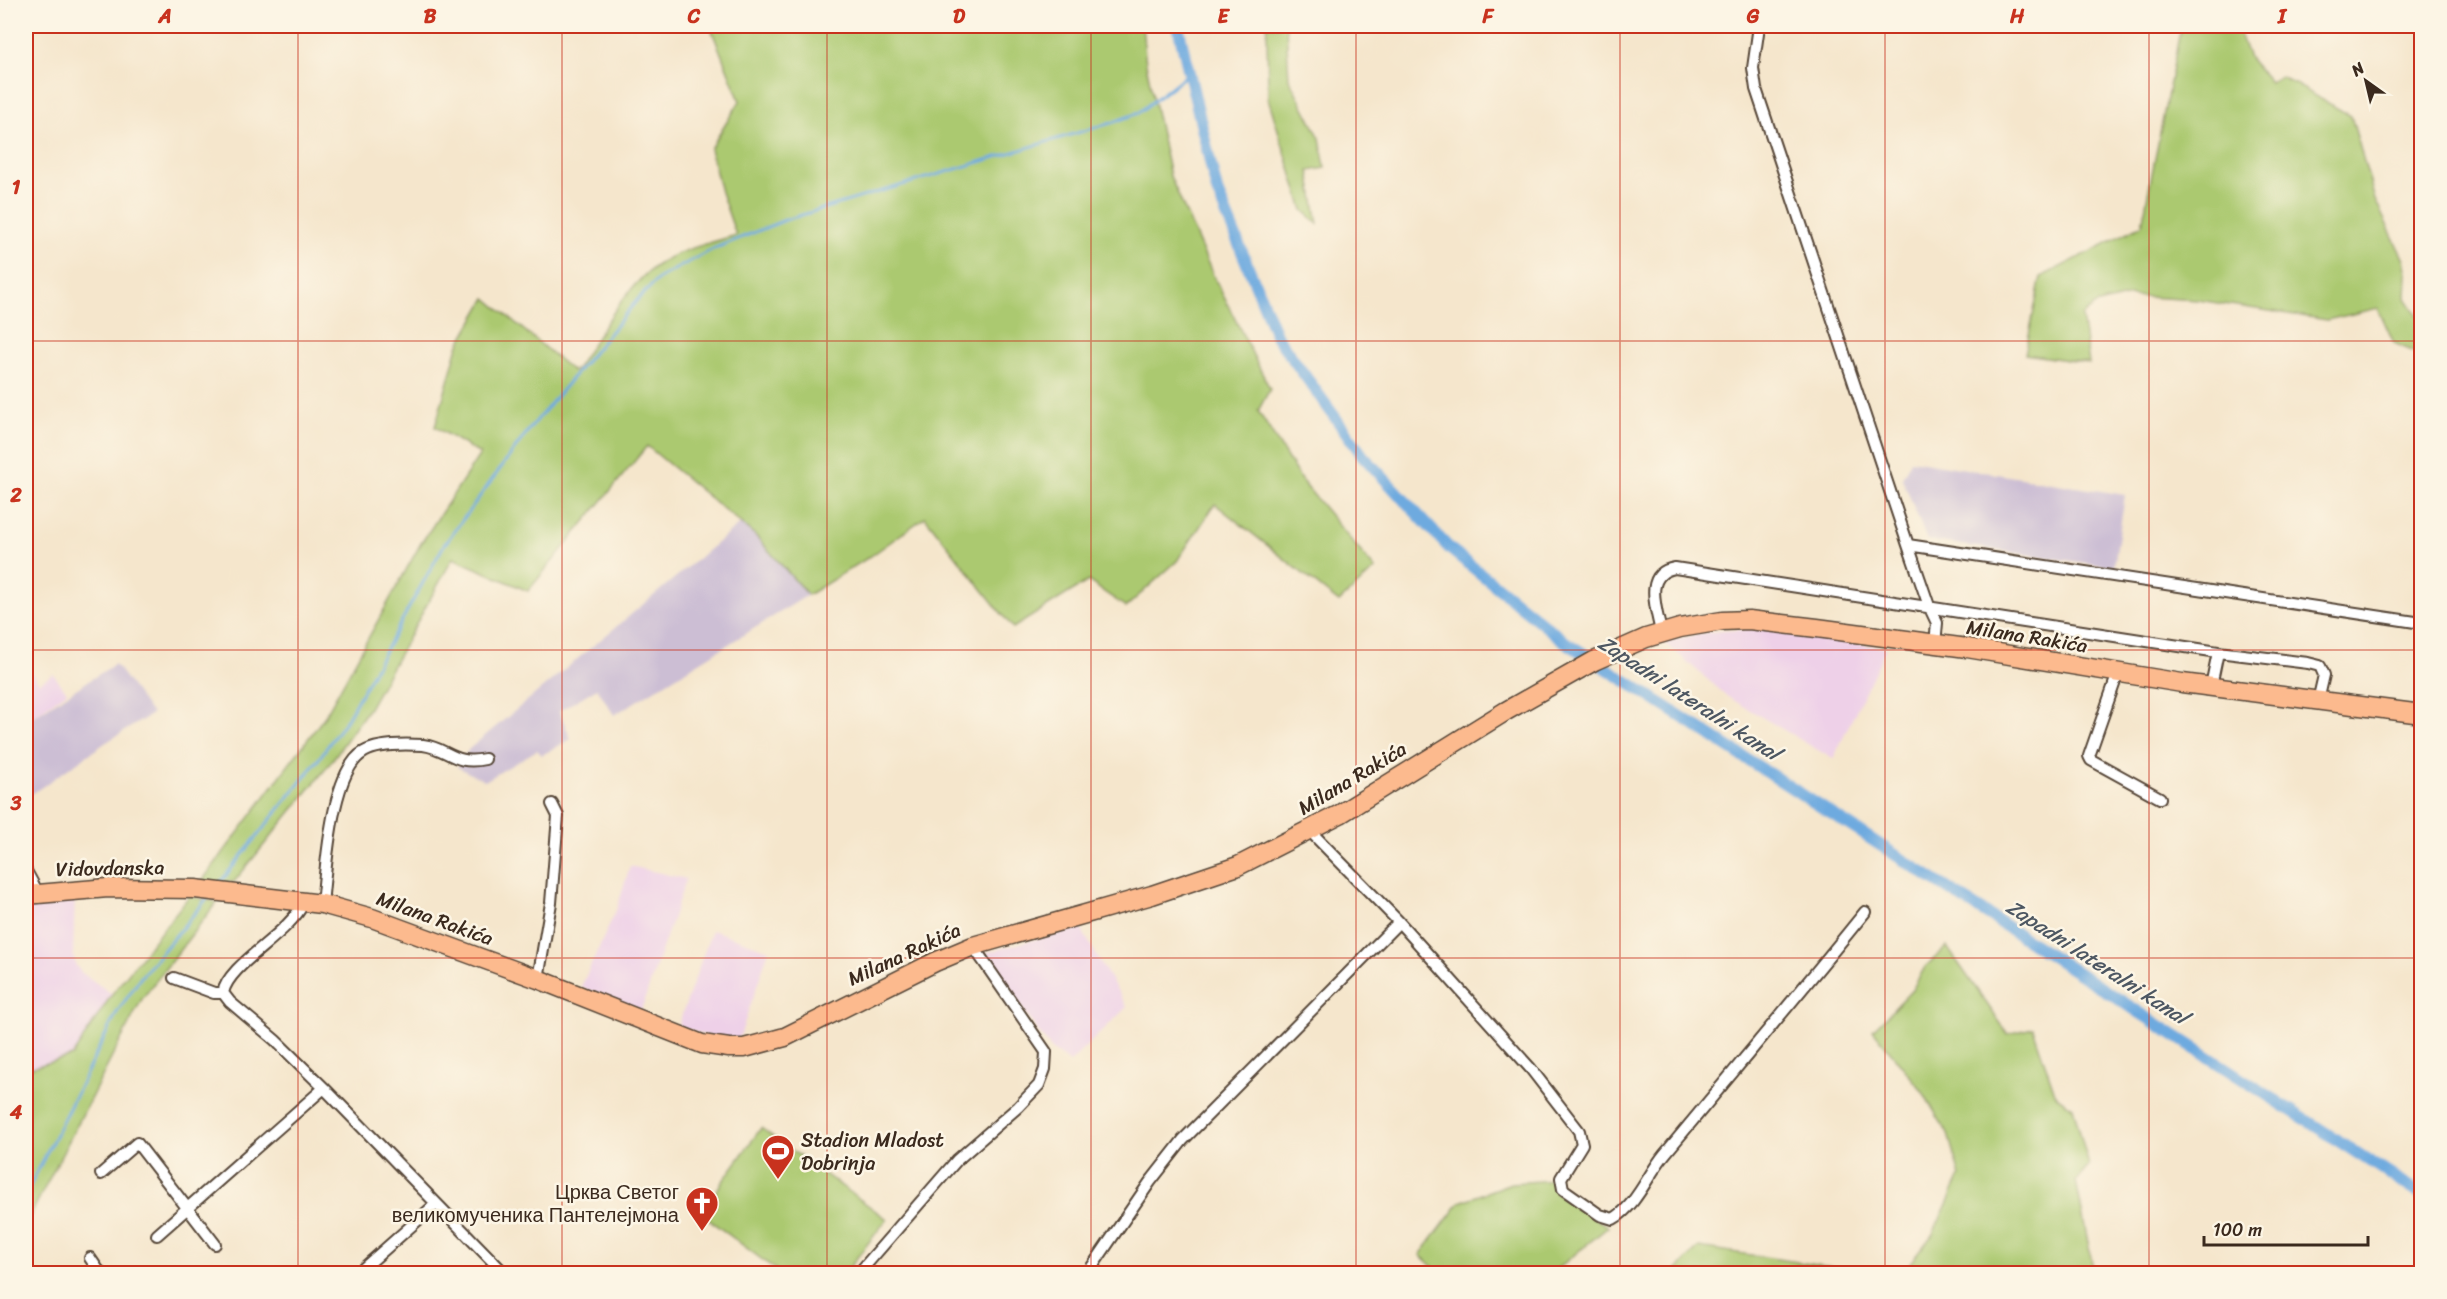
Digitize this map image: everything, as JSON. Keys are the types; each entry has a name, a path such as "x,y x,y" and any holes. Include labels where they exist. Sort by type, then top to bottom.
{"main road":[{"name":"Milana Rakića","path":"231,892 322,904 372,918 538,979 702,1044 744,1048 785,1037 935,962 973,946 1238,866 1340,814 1568,675 1627,645 1661,632 1714,622 1749,620 1935,644 2318,702 2421,714"},
{"name":"Vidovdanska","path":"32,894 108,888 231,892"}],"street":[{"path":"1759,26 1754,68 1756,89 1908,545 1937,623 1935,644"},
{"path":"1908,545 2421,623"},
{"path":"1661,632 1654,584 1659,575 1675,568 2320,666 2324,675 2318,702"},
{"path":"2211,686 2218,652"},
{"path":"2118,673 2089,756 2091,760 2160,798"},
{"path":"322,904 335,808 349,767 362,753 378,747 422,745 464,761 484,759"},
{"path":"538,979 551,903 558,816 552,804"},
{"path":"1309,830 1399,922 1531,1069 1579,1131 1582,1144 1561,1178 1563,1189 1600,1215 1613,1219 1623,1213 1662,1158 1782,1016 1865,912"},
{"path":"26,871 32,894"},
{"path":"223,993 229,978 291,922 304,902"},
{"path":"1087,1274 1150,1182 1183,1140 1399,922"},
{"path":"858,1274 957,1160 1018,1107 1039,1085 1046,1070 1046,1052 973,946"},
{"path":"174,978 214,993 223,993"},
{"path":"223,993 324,1088 505,1274"},
{"path":"157,1235 324,1088"},
{"path":"101,1174 137,1143 215,1244"},
{"path":"357,1274 436,1204"},
{"path":"90,1258 101,1274"}],"shaded area":[{"path":"1911,460 2125,495 2114,567 1927,540 1902,478"},
{"path":"741,523 755,535 808,595 614,715 597,688 559,711 571,739 542,755 537,750 485,781 457,767 469,749"},
{"path":"1765,628 1886,648 1833,759 1728,697 1664,642 1709,632"},
{"path":"115,664 152,714 105,743 26,798 26,721"},
{"path":"26,665 39,683 53,674 67,692 26,721"},
{"path":"630,866 686,879 641,1010 581,987 617,908"},
{"path":"75,895 73,955 76,966 82,973 112,994 72,1056 26,1069 26,903"},
{"path":"1080,927 1127,1007 1070,1062 1051,1049 982,954"},
{"path":"712,930 769,950 739,1039 711,1037 678,1026"}],"green space":[{"path":"710,26 1142,26 1146,64 1170,176 1213,275 1270,389 1258,411 1301,480 1375,569 1339,602 1215,504 1177,561 1126,607 1088,581 1013,628 925,517 871,556 808,595 755,535 647,446 528,591 453,558 369,708 328,766 234,882 202,881 325,716 420,545 480,454 435,427 458,346 486,298 574,372 625,297 650,271 663,261 681,253 736,235 721,192 710,149 740,101"},
{"path":"1267,26 1286,26 1289,79 1320,138 1325,168 1309,171 1318,224 1303,210 1268,98"},
{"path":"2181,26 2237,26 2249,58 2270,82 2281,76 2351,116 2375,200 2404,260 2407,273 2406,298 2421,321 2421,355 2394,343 2378,308 2327,320 2198,300 2130,296 2095,305 2082,316 2089,363 2025,354 2041,277 2142,225"},
{"path":"189,896 217,902 142,999 26,1224 26,1069 72,1056 112,994"},
{"path":"1947,947 2008,1034 2033,1028 2056,1096 2073,1107 2089,1166 2076,1181 2094,1273 1902,1273 1933,1234 1960,1176 1948,1134 1922,1091 1873,1030 1912,990 1925,967"},
{"name":"Stadion Mladost Dobrinja","path":"761,1128 887,1219 845,1273 780,1273 700,1213"},
{"path":"1555,1180 1557,1193 1608,1227 1552,1273 1434,1273 1436,1270 1420,1255 1460,1202 1511,1183"},
{"path":"1699,1247 1824,1266 1902,1273 1674,1273"}],"waterway":[{"name":"Zapadni lateralni kanal","path":"1178,26 1217,191 1277,337 1363,456 1449,548 1564,641 2422,1195"},
{"path":"219,884 318,760 348,717 444,545 528,431 638,299 659,278 713,249 785,220 1138,113 1189,73"},
{"path":"26,1194 116,1014 141,977 209,896"}],"place":[{"name":"Stadion Mladost Dobrinja","path":"778,1180"},
{"name":"Црква Светог великомученика Пантелејмона","path":"702,1232"}]}
